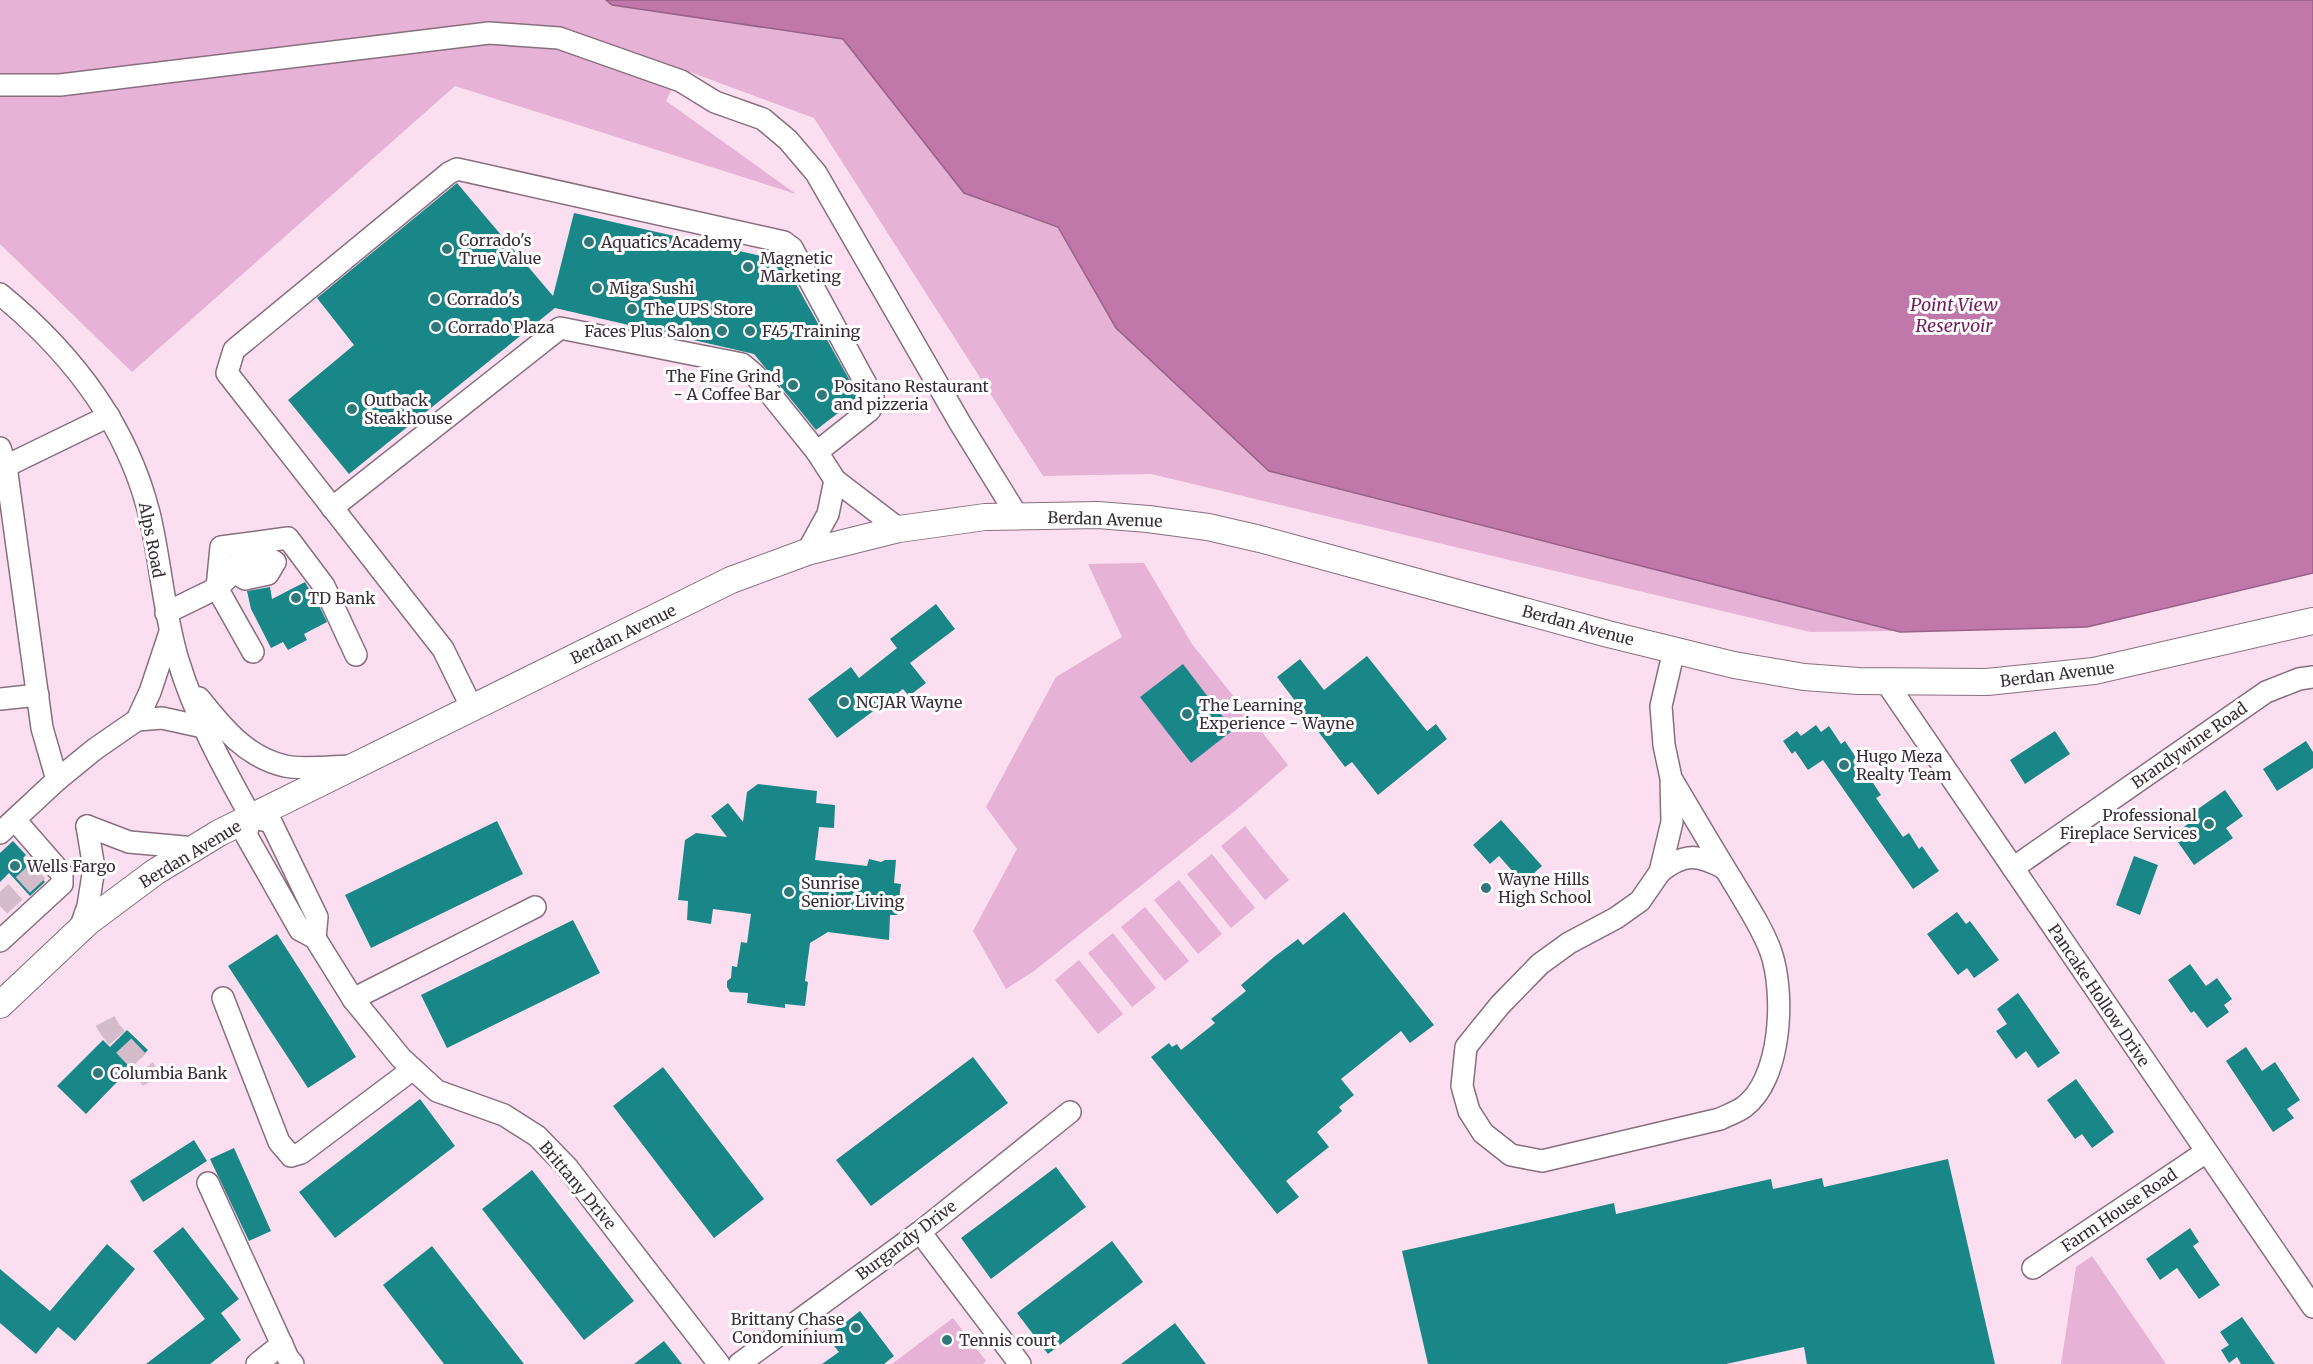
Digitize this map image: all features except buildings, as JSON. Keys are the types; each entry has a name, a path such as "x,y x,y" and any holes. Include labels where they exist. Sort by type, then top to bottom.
{"main road":[{"name":"Berdan Avenue","path":"0,1005 80,929 155,872 251,817 730,580 807,552 899,529 985,517 1098,515 1148,519 1208,528 1349,562 1608,634 1734,665 1804,677 1886,682 1987,682 2094,671 2313,621"}],"street":[{"path":"0,85 60,85 489,33 560,38 681,81 715,102 763,118 788,140 816,173 960,423 1018,517"},
{"path":"472,708 443,649 227,373 234,350 449,173 458,169 784,242 792,248 873,397 870,410 817,452"},
{"name":"Alps Road","path":"0,294 31,319 64,353 93,390 130,457 150,516 168,622 186,682 217,757 251,817"},
{"path":"332,508 560,328 742,364 755,375 817,452 835,480 899,529"},
{"path":"57,780 42,728 2,461 109,416"},
{"path":"807,552 828,514 835,480"},
{"path":"253,652 218,588 221,547 288,538 324,586 356,655"},
{"path":"137,720 150,692 168,622 218,588 234,572 241,560 264,555 275,562 303,558"},
{"path":"1660,872 1672,822 1671,778 1664,745 1661,706 1674,650"},
{"name":"Brandywine Road","path":"2013,868 2266,692 2299,679 2313,677"},
{"path":"186,682 226,732 249,752 286,767 355,766"},
{"name":"Pancake Hollow Drive","path":"1886,682 2313,1307"},
{"path":"0,699 38,695"},
{"path":"0,941 62,884 62,874 7,827 57,780 95,749 137,720 162,718 203,727"},
{"path":"1671,778 1725,868 1750,910 1771,952 1777,983 1778,1019 1773,1053 1761,1088 1745,1107 1720,1119 1542,1161 1511,1155 1483,1133 1469,1111 1462,1086 1466,1047 1500,1005 1540,964 1569,943 1640,901 1660,872 1670,864 1683,859 1702,857 1725,868"},
{"name":"Brittany Drive","path":"251,817 246,836 300,930 315,938 353,999 401,1059 437,1091 504,1115 537,1136 567,1167 719,1364"},
{"path":"80,929 88,906 94,868 87,826 129,843 195,848"},
{"path":"353,999 535,907"},
{"path":"223,998 279,1142 291,1156 301,1153 413,1069"},
{"name":"Burgandy Drive","path":"739,1364 920,1232 1070,1112"},
{"name":"Farm House Road","path":"2033,1268 2206,1152"},
{"path":"208,1183 293,1364"},
{"path":"920,1232 1020,1364"},
{"path":"257,1364 282,1344"}],"shaded area":[{"path":"0,0 606,0 612,5 843,39 964,193 1058,227 1116,328 1269,471 1896,631 1810,632 1151,474 1043,476 814,118 682,69 666,101 796,194 455,86 132,372 0,244"},
{"path":"1144,563 1192,644 1288,765 1241,806 1034,971 1006,989 973,931 1017,849 986,807 1056,677 1122,637 1088,564"},
{"path":"1245,826 1289,880 1265,900 1221,846"},
{"path":"1212,854 1255,908 1231,928 1187,874"},
{"path":"1179,880 1222,934 1198,954 1154,900"},
{"path":"1145,907 1189,961 1165,981 1121,927"},
{"path":"1113,933 1156,988 1132,1007 1088,953"},
{"path":"1079,960 1123,1014 1098,1034 1055,980"},
{"path":"2092,1256 2166,1364 2061,1364 2076,1267"},
{"name":"Tennis court","path":"953,1318 986,1361 983,1364 892,1364"}],"water":[{"name":"Point View Reservoir","path":"606,0 2313,0 2313,573 2087,627 1900,632 1269,471 1116,328 1058,227 964,193 843,39 612,5"}],"tunnel":[{"path":"0,906 50,860"},
{"path":"105,1021 152,1081"}],"place":[{"name":"Aquatics Academy","path":"589,242"},
{"name":"Corrado's True Value","path":"447,249"},
{"name":"Magnetic Marketing","path":"748,267"},
{"name":"Miga Sushi","path":"597,288"},
{"name":"Corrado's","path":"435,299"},
{"name":"The UPS Store","path":"632,309"},
{"name":"Corrado Plaza","path":"436,327"},
{"name":"Faces Plus Salon","path":"722,331"},
{"name":"F45 Training","path":"750,331"},
{"name":"The Fine Grind - A Coffee Bar","path":"793,385"},
{"name":"Positano Restaurant and pizzeria","path":"822,395"},
{"name":"Outback Steakhouse","path":"352,409"},
{"name":"TD Bank","path":"296,598"},
{"name":"NCJAR Wayne","path":"844,702"},
{"name":"The Learning Experience - Wayne","path":"1187,714"},
{"name":"Hugo Meza Realty Team","path":"1844,765"},
{"name":"Professional Fireplace Services","path":"2209,824"},
{"name":"Wells Fargo","path":"15,866"},
{"name":"Wayne Hills High School","path":"1486,888"},
{"name":"Sunrise Senior Living","path":"789,892"},
{"name":"Columbia Bank","path":"98,1073"},
{"name":"Brittany Chase Condominium","path":"856,1328"},
{"name":"Tennis court","path":"947,1340"}]}
